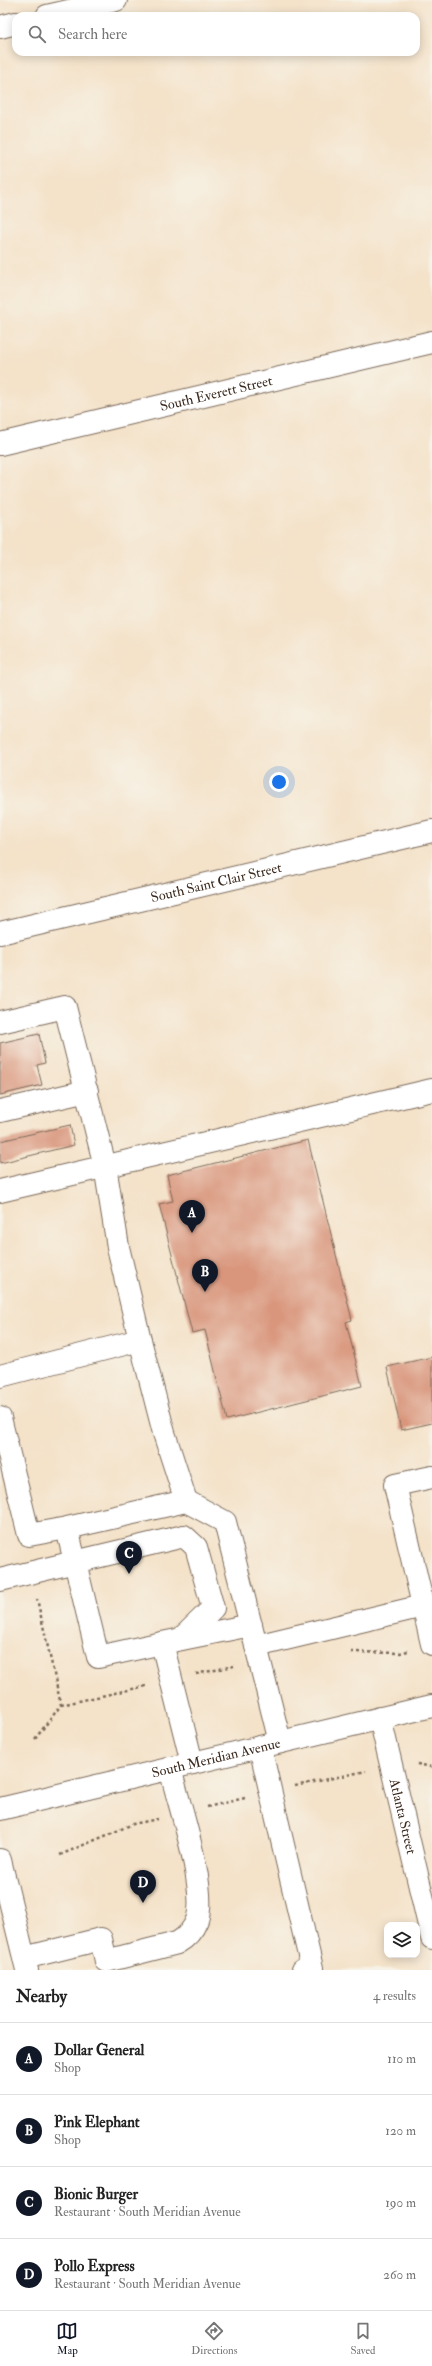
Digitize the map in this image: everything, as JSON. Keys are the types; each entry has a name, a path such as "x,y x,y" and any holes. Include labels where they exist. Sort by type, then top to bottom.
{"street":[{"path":"64,12 116,0"},
{"path":"0,27 12,24"},
{"name":"South Everett Street","path":"0,444 432,342"},
{"name":"South Saint Clair Street","path":"0,933 432,831"},
{"path":"0,1022 65,1007 105,1166 118,1247 140,1340 164,1433 186,1501"},
{"path":"0,1191 432,1090"},
{"path":"0,1111 87,1091"},
{"path":"0,1376 140,1340"},
{"path":"0,1418 29,1535 67,1528 186,1501 225,1522 253,1635 270,1744 312,1968 303,1970"},
{"path":"432,1476 395,1485 432,1644"},
{"path":"67,1528 98,1657 171,1641 253,1635 423,1606"},
{"path":"0,1580 184,1536 196,1547 213,1608 171,1641"},
{"path":"171,1641 192,1763"},
{"name":"South Meridian Avenue","path":"0,1809 432,1706"},
{"name":"Atlanta Street","path":"380,1718 432,1938"},
{"path":"0,1860 26,1964 101,1939 106,1961 145,1952 184,1939 197,1920 196,1872 170,1768"}],"path":[{"path":"31,1573 61,1705 35,1739"}],"building":[{"path":"39,1034 45,1063 37,1065 42,1085 0,1095 0,1043"},
{"path":"70,1125 74,1145 0,1163 0,1141"},
{"path":"308,1140 352,1320 346,1322 362,1386 227,1420 205,1330 192,1333 159,1204 173,1201 167,1175"},
{"path":"432,1357 432,1423 401,1430 387,1367"}],"place":[{"name":"Dollar General","path":"192,1233"},
{"name":"Pink Elephant","path":"205,1292"},
{"name":"Bionic Burger","path":"129,1574"},
{"name":"Pollo Express","path":"143,1903"}]}
